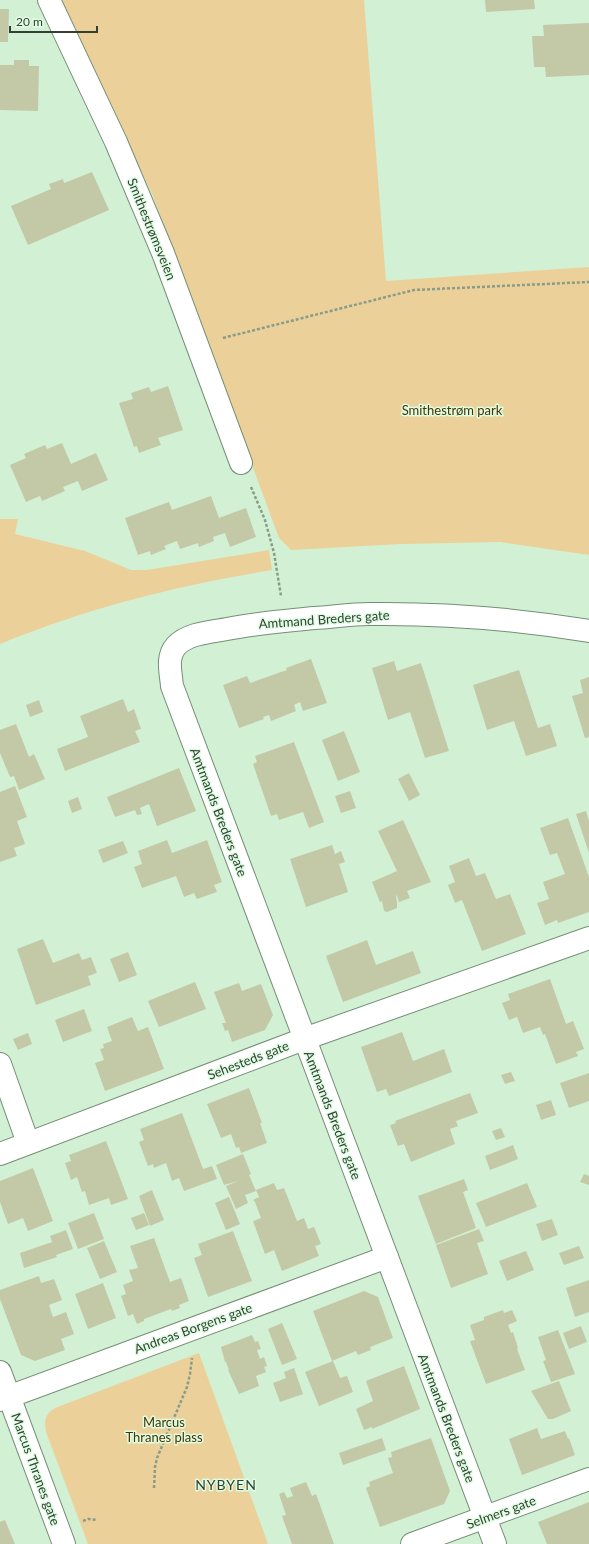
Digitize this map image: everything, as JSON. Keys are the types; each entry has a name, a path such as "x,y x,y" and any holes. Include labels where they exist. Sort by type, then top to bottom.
{"street":[{"name":"Smithestrømsveien","path":"49,0 116,142 163,253 241,463"},
{"name":"Amtmand Breders gate","path":"172,686 170,656 176,646 182,641 195,635 249,624 384,614 500,619 589,631"},
{"name":"Amtmands Breders gate","path":"172,686 495,1544"},
{"name":"Sehesteds gate","path":"0,1154 304,1039 589,938"},
{"path":"0,1064 28,1143"},
{"name":"Andreas Borgens gate","path":"5,1398 387,1257"},
{"name":"Marcus Thranes gate","path":"0,1372 5,1398 64,1544"},
{"name":"Selmers gate","path":"412,1544 589,1479"}],"path":[{"path":"197,345 414,290 589,282"},
{"path":"241,463 265,520 274,553 279,587"},
{"path":"154,1488 156,1462 187,1387 192,1356"},
{"path":"79,1522 88,1519 97,1520"}],"green space":[{"name":"Smithestrøm park","path":"60,0 364,0 386,281 589,267 589,555 500,542 401,544 291,550 279,538 153,196"},
{"path":"0,519 18,519 15,534 85,551 131,570 147,570 269,550 272,570 202,583 134,599 66,619 0,644"},
{"name":"Marcus Thranes plass","path":"199,1353 268,1544 88,1544 46,1432 45,1421 47,1415 55,1408"}],"building":[{"path":"485,0 534,0 535,9 486,12"},
{"path":"0,9 9,9 8,42 0,42"},
{"path":"589,23 589,75 546,77 545,67 534,67 532,36 544,36 543,25"},
{"path":"14,60 29,60 29,66 39,66 38,111 0,110 0,65 14,65"},
{"path":"92,172 109,210 28,245 11,206 51,189 49,184 63,179 64,183"},
{"path":"168,386 183,430 158,438 161,445 139,453 137,446 134,447 119,403 133,399 131,393 149,387 151,392"},
{"path":"62,443 71,464 96,453 108,480 82,491 78,481 63,487 65,491 42,501 40,496 26,502 10,465 26,458 24,454 45,445 47,449"},
{"path":"211,496 219,518 246,508 256,537 230,547 225,533 213,537 214,541 199,547 198,543 180,549 177,541 164,546 166,549 151,555 150,551 138,555 125,518 169,502 172,510"},
{"path":"311,659 327,703 303,711 300,702 294,705 296,711 271,721 269,715 263,717 264,719 239,728 223,685 247,676 250,683 287,670 286,668"},
{"path":"394,661 397,671 421,663 449,751 425,758 410,712 388,720 372,668"},
{"path":"519,670 538,728 550,724 557,746 526,756 514,721 487,730 473,685"},
{"path":"589,677 589,737 585,738 572,696 583,693 580,680"},
{"path":"123,699 128,712 134,709 141,729 135,731 140,742 65,771 57,749 88,737 80,716"},
{"path":"39,700 43,712 30,717 26,705"},
{"path":"16,724 29,757 34,754 45,779 19,790 14,776 10,777 0,753 0,730"},
{"path":"344,731 360,772 338,781 322,740"},
{"path":"294,742 324,822 309,828 303,812 279,820 277,814 271,816 253,764 257,762 255,756"},
{"path":"179,768 196,811 157,826 149,804 140,808 142,814 137,815 135,810 115,817 107,797"},
{"path":"409,773 420,795 409,801 398,779"},
{"path":"15,786 27,817 17,821 25,844 14,848 17,856 0,862 0,792"},
{"path":"350,791 356,808 341,813 335,796"},
{"path":"78,797 82,809 72,813 68,801"},
{"path":"586,811 589,821 589,853 576,814"},
{"path":"568,818 589,877 589,912 558,923 557,920 545,925 537,903 549,899 543,882 565,874 557,853 550,855 540,828"},
{"path":"403,820 431,882 407,891 410,898 399,902 397,895 397,908 387,912 384,911 382,901 380,902 372,882 397,871 378,831"},
{"path":"167,840 172,853 207,840 222,882 214,885 217,892 197,899 194,893 184,897 176,876 142,888 134,867 142,864 138,851"},
{"path":"123,841 128,853 103,863 98,850"},
{"path":"332,845 335,854 341,851 345,862 339,864 348,892 306,907 290,859"},
{"path":"469,858 476,876 485,873 496,899 510,894 526,934 482,951 462,900 455,903 448,885 455,882 449,866"},
{"path":"43,939 53,963 79,953 82,960 91,957 97,973 88,976 91,985 36,1005 17,949"},
{"path":"367,940 376,965 413,951 421,973 343,1002 326,956"},
{"path":"128,952 137,975 119,982 110,959"},
{"path":"550,979 566,1024 573,1021 584,1049 576,1052 578,1056 556,1064 545,1034 543,1035 540,1027 523,1033 517,1017 509,1020 502,1003 510,1000 508,994"},
{"path":"195,982 206,1009 159,1027 148,1001"},
{"path":"239,983 242,991 261,984 273,1015 265,1030 232,1042 228,1030 225,1031 222,1023 226,1023 214,992"},
{"path":"84,1009 92,1031 63,1042 55,1020"},
{"path":"132,1017 138,1031 148,1027 164,1069 105,1091 95,1063 104,1060 100,1049 104,1048 103,1044 112,1041 107,1027"},
{"path":"402,1032 413,1061 444,1049 452,1072 389,1096 386,1089 377,1092 361,1047"},
{"path":"28,1033 32,1044 18,1050 13,1039"},
{"path":"511,1072 515,1081 505,1084 501,1075"},
{"path":"589,1073 589,1101 569,1108 560,1083"},
{"path":"249,1088 262,1123 260,1123 267,1143 241,1153 239,1147 236,1148 231,1134 221,1138 207,1104"},
{"path":"470,1093 478,1113 456,1121 458,1126 450,1129 455,1144 411,1162 404,1144 398,1146 390,1125 396,1123 395,1121"},
{"path":"551,1100 556,1115 541,1120 536,1105"},
{"path":"182,1113 203,1169 212,1166 217,1179 184,1191 179,1178 172,1181 166,1163 154,1168 153,1164 148,1166 139,1142 144,1140 140,1129"},
{"path":"501,1128 505,1137 496,1140 492,1131"},
{"path":"106,1141 128,1199 111,1205 109,1198 89,1205 85,1191 82,1192 77,1177 71,1180 65,1163 71,1161 69,1155"},
{"path":"513,1145 518,1159 490,1170 485,1156"},
{"path":"243,1154 251,1174 249,1175 256,1191 245,1195 248,1203 236,1209 226,1186 238,1181 224,1185 216,1165"},
{"path":"33,1168 53,1221 28,1231 23,1218 8,1224 0,1202 0,1181"},
{"path":"584,1174 589,1176 589,1185 580,1182"},
{"path":"464,1179 468,1190 463,1192 476,1228 436,1244 418,1196"},
{"path":"274,1183 277,1190 284,1188 297,1221 304,1218 308,1229 314,1227 321,1244 315,1246 319,1256 282,1271 274,1250 265,1254 253,1221 261,1218 253,1200 259,1197 256,1190"},
{"path":"527,1183 537,1207 486,1227 476,1203"},
{"path":"152,1190 164,1220 150,1226 139,1196"},
{"path":"229,1197 240,1224 226,1230 215,1203"},
{"path":"94,1213 104,1239 78,1249 68,1223"},
{"path":"144,1213 149,1225 136,1230 131,1218"},
{"path":"552,1219 558,1235 542,1241 536,1224"},
{"path":"479,1229 484,1241 477,1243 488,1274 451,1288 436,1245"},
{"path":"66,1230 73,1249 56,1255 57,1257 24,1268 20,1253 52,1242 50,1236"},
{"path":"233,1231 252,1281 208,1297 194,1258 202,1255 198,1244"},
{"path":"154,1238 170,1282 181,1278 189,1301 179,1305 180,1308 172,1311 171,1309 144,1319 144,1321 137,1324 133,1314 128,1316 121,1296 126,1294 123,1285 133,1281 129,1270 138,1268 130,1246"},
{"path":"104,1241 117,1272 100,1279 87,1248"},
{"path":"579,1246 584,1258 564,1265 559,1253"},
{"path":"526,1251 534,1270 507,1281 499,1261"},
{"path":"39,1276 41,1283 54,1279 62,1300 49,1305 53,1317 66,1312 74,1334 61,1339 65,1350 35,1361 21,1355 0,1299 0,1290"},
{"path":"589,1280 589,1312 575,1317 566,1288"},
{"path":"103,1283 116,1318 88,1329 75,1294"},
{"path":"364,1291 378,1297 393,1338 370,1347 371,1350 358,1355 356,1351 332,1361 313,1311"},
{"path":"503,1310 504,1313 512,1310 517,1321 508,1325 511,1333 513,1332 518,1348 517,1349 525,1370 486,1384 470,1341 475,1340 470,1325 484,1320 484,1317"},
{"path":"282,1323 297,1359 282,1365 268,1329"},
{"path":"581,1326 587,1342 569,1349 563,1333"},
{"path":"558,1330 575,1374 551,1382 543,1361 546,1360 538,1337"},
{"path":"252,1335 255,1342 258,1341 261,1349 257,1350 260,1359 264,1357 267,1366 264,1367 266,1372 256,1376 259,1386 239,1394 228,1370 221,1347"},
{"path":"333,1361 340,1378 347,1376 353,1392 319,1406 305,1372"},
{"path":"404,1366 420,1409 372,1429 372,1427 364,1430 356,1409 373,1401 366,1381"},
{"path":"294,1368 303,1394 280,1402 273,1383 286,1378 284,1372"},
{"path":"559,1381 571,1411 553,1419 548,1419 531,1391"},
{"path":"537,1428 541,1439 565,1431 575,1455 522,1475 509,1439"},
{"path":"382,1438 386,1450 343,1465 339,1453"},
{"path":"431,1438 450,1491 444,1504 380,1527 366,1488 370,1486 369,1482 393,1473 388,1458 392,1457 391,1452"},
{"path":"306,1482 312,1496 316,1494 334,1544 292,1544 282,1516 286,1515 279,1494 284,1492 287,1498 293,1496 290,1488"},
{"path":"589,1502 589,1544 547,1544 538,1522"},
{"path":"5,1520 15,1544 0,1544 0,1522"}],"district":[{"name":"NYBYEN","path":"226,1484"}]}
